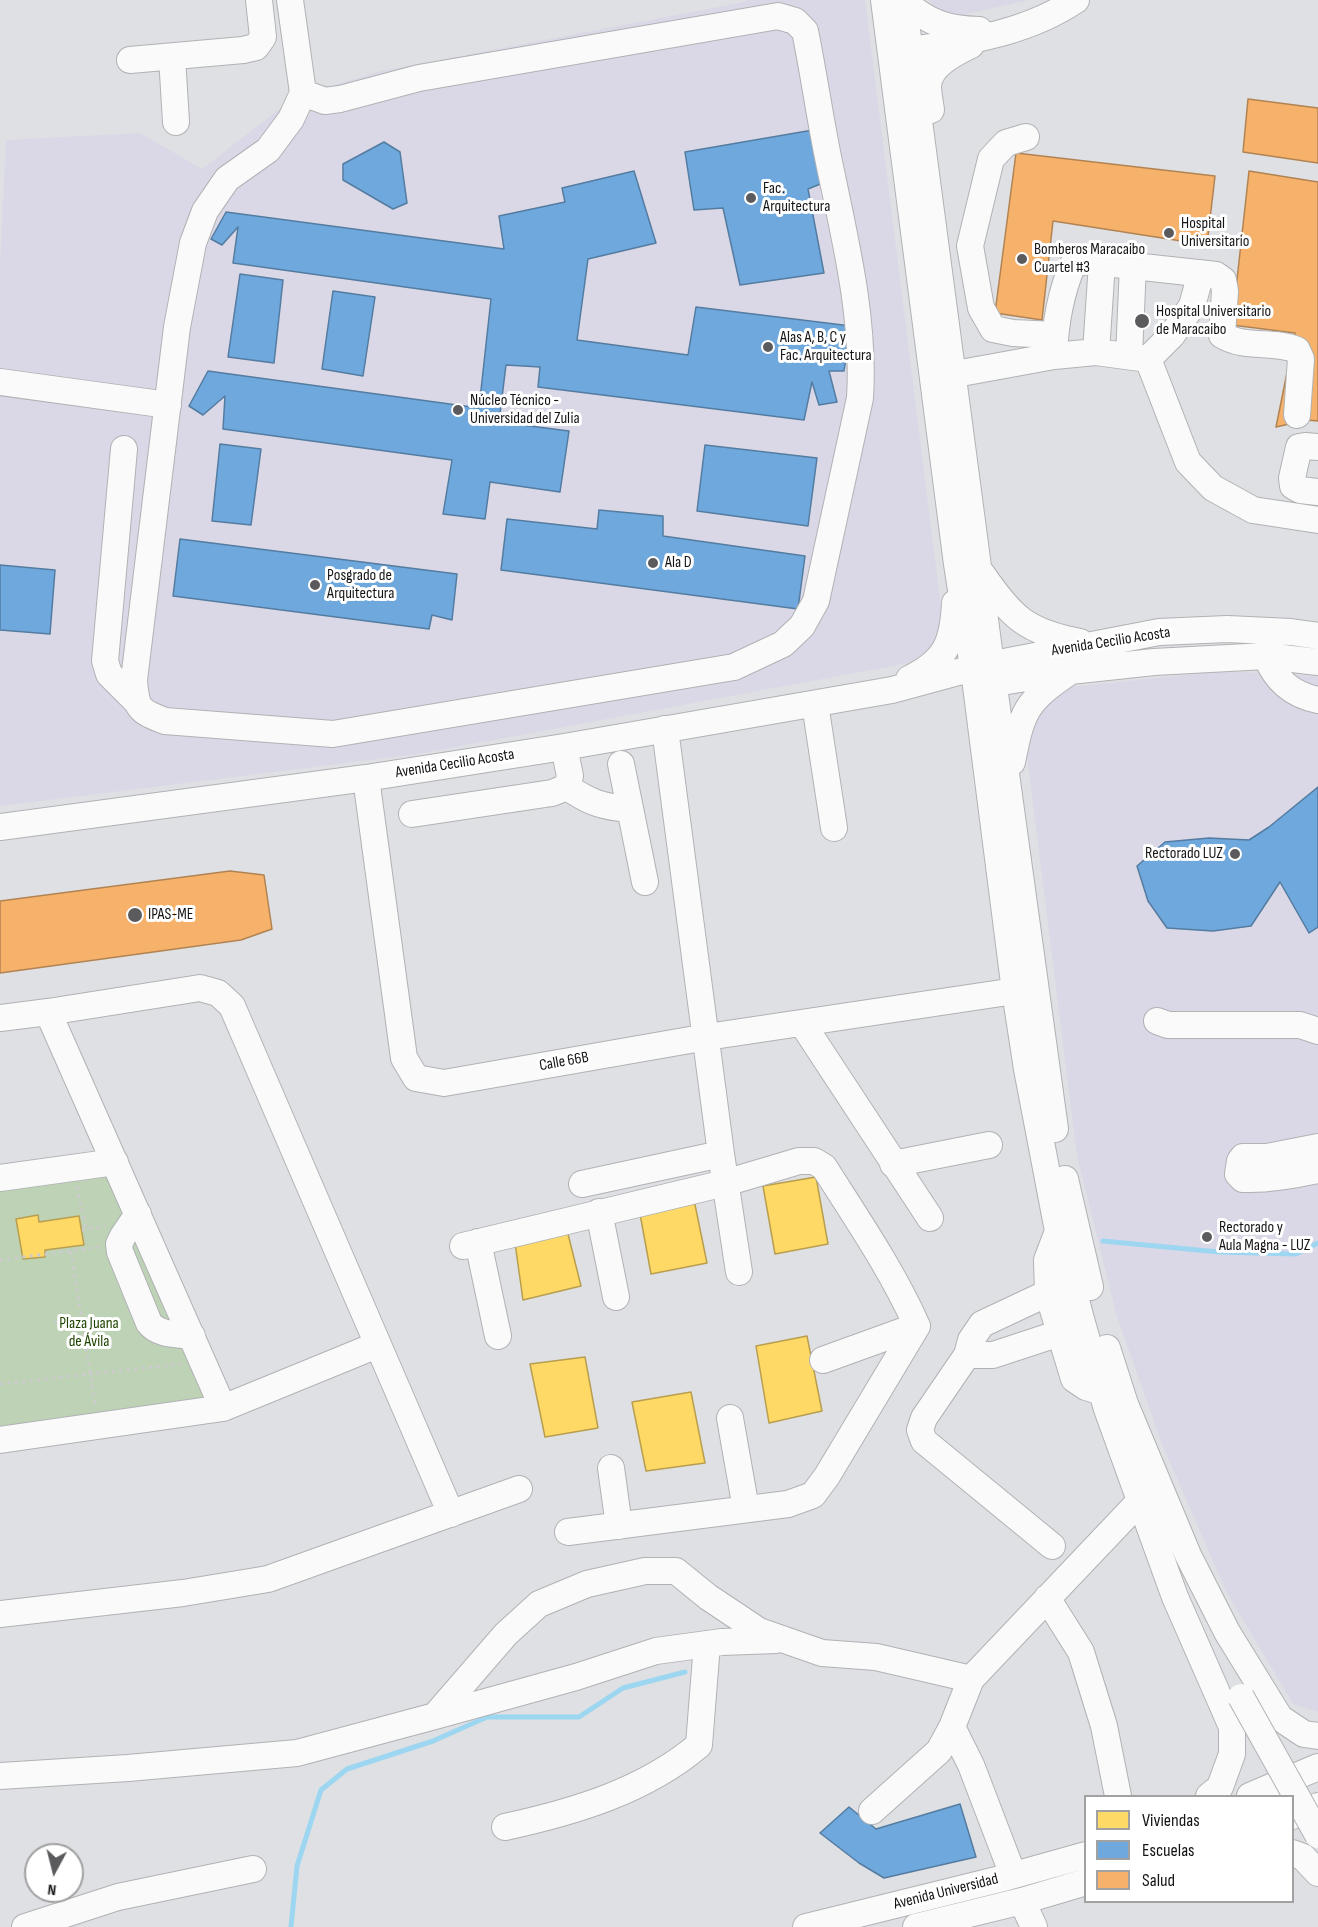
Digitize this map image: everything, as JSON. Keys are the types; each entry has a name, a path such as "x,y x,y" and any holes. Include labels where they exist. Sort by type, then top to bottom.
{"street":[{"path":"130,60 256,47 263,37 259,0"},
{"path":"136,701 134,680 177,327 193,243 205,211 228,179 268,150 291,119 303,93 290,0"},
{"path":"897,0 942,26 1006,32"},
{"path":"897,0 901,52 983,675 1015,991 1027,1069 1058,1232 1082,1323 1173,1564 1204,1633 1318,1835"},
{"path":"901,52 982,39 1030,25 1054,15 1076,0"},
{"path":"124,449 105,661 109,675 147,714 165,721 333,734 734,667 783,644 802,626 816,601 860,398 860,341 844,229 814,73 805,31 795,21 778,16 419,78 340,99 325,100 303,93"},
{"path":"929,191 934,174 935,158 928,84 936,69 949,57 982,39"},
{"path":"901,52 929,191 943,376"},
{"path":"172,57 176,122"},
{"path":"1026,137 1006,143 991,159 970,246 981,308 993,328 1054,346 1138,357 1172,335 1192,306 1201,273"},
{"path":"1054,346 1067,278 1073,264 1087,261 1215,275 1223,280 1225,291 1222,335 1231,340 1283,345 1298,350 1301,359 1297,415"},
{"path":"1096,352 1102,263"},
{"path":"1133,265 1138,357 1188,462 1213,488 1253,510 1318,519"},
{"path":"943,376 1054,346"},
{"path":"0,382 168,405"},
{"path":"1318,447 1299,447 1292,478 1293,486 1300,490 1318,492"},
{"path":"968,567 1020,621 1036,631 1092,644"},
{"path":"900,688 938,661 949,644 968,567"},
{"name":"Avenida Cecilio Acosta","path":"983,675 1092,644 1160,632 1227,629 1291,632 1318,636"},
{"path":"1266,656 1284,685 1297,694 1318,700"},
{"name":"Avenida Cecilio Acosta","path":"0,827 366,778 564,747 983,675 1070,671 1154,662 1266,656 1318,662"},
{"path":"1008,780 1017,735 1027,708 1051,684 1070,671"},
{"path":"983,675 1008,780 1057,1143 1098,1320 1112,1402 1140,1501 1175,1597 1232,1727 1232,1754 1220,1787 1211,1795"},
{"path":"815,704 834,828"},
{"path":"664,729 739,1272"},
{"path":"564,747 570,776 567,788"},
{"path":"621,764 628,809 645,882"},
{"name":"Calle 66B","path":"366,778 404,1058 416,1078 444,1083 706,1037 1015,991"},
{"path":"412,814 552,793 567,788 596,804 628,809"},
{"path":"0,1018 200,988 218,993 232,1006 451,1514"},
{"path":"48,1012 223,1408"},
{"path":"1157,1021 1168,1024 1300,1025 1318,1031"},
{"path":"802,1023 930,1218"},
{"path":"893,1164 989,1145"},
{"path":"1318,1148 1268,1157 1243,1157 1238,1174 1243,1179 1250,1179 1287,1177 1318,1170"},
{"path":"582,1184 721,1154"},
{"path":"498,1336 470,1244 725,1183 799,1161 814,1161 824,1167 866,1232 917,1326"},
{"path":"0,1178 115,1162"},
{"path":"598,1212 616,1297"},
{"path":"138,1214 113,1235 145,1312 154,1329 192,1336"},
{"path":"1058,1232 1047,1260 1048,1293 1074,1378 1112,1402 1227,1632 1280,1718 1304,1734 1318,1736"},
{"path":"1048,1293 982,1324 971,1340 967,1355 924,1418 920,1430 924,1441 1052,1546"},
{"path":"823,1360 917,1326"},
{"path":"568,1532 788,1504 813,1495 827,1476 917,1326"},
{"path":"967,1355 993,1355 1059,1333"},
{"path":"0,1440 223,1408 377,1345"},
{"path":"730,1418 746,1509"},
{"path":"610,1468 619,1526"},
{"path":"0,1614 183,1593 268,1579 519,1489"},
{"path":"872,1811 939,1751 952,1727 971,1679 1140,1501"},
{"path":"435,1716 506,1634 538,1604 587,1584 645,1571 676,1571 708,1597 759,1631 822,1653 876,1656 971,1679"},
{"path":"1047,1598 1081,1652 1104,1726 1118,1795"},
{"path":"0,1776 297,1754 576,1677 656,1651 707,1644 783,1640"},
{"path":"505,1827 559,1815 635,1786 678,1762 699,1744 707,1644"},
{"path":"952,1727 970,1765 1013,1875"},
{"path":"1255,1795 1318,1767"},
{"path":"1294,1816 1318,1806"},
{"path":"1294,1853 1303,1857 1318,1873"},
{"name":"Avenida Universidad","path":"806,1927 1084,1856"},
{"path":"25,1927 118,1897 253,1869"},
{"name":"Avenida Universidad","path":"916,1927 1022,1901 1084,1883"},
{"path":"1022,1901 1034,1927"}],"path":[{"path":"76,1180 84,1230 113,1235"},
{"path":"0,1260 71,1252 113,1235"},
{"path":"71,1252 96,1412"},
{"path":"55,1322 81,1319"},
{"path":"0,1384 181,1364"}],"shaded area":[{"name":"Núcleo Técnico - Universidad del Zulia","path":"745,0 865,0 942,615 940,637 930,650 909,663 418,754 0,806 0,265 6,140 140,133 202,169 295,97 381,71 745,2"},
{"path":"929,0 1029,0 944,19"},
{"name":"Rectorado y Aula Magna - LUZ","path":"1222,671 1318,676 1318,1712 1293,1704 1226,1591 1162,1444 1117,1317 1077,1156 1025,740 1040,709 1071,687"}],"green space":[{"name":"Plaza Juana de Ávila","path":"113,1166 218,1405 0,1436 0,1182"}],"building: Viviendas":[{"path":"816,1177 828,1244 775,1254 763,1186"},
{"path":"693,1195 707,1263 651,1274 638,1203"},
{"path":"38,1215 39,1222 79,1216 84,1245 45,1250 45,1257 23,1259 16,1219"},
{"path":"565,1222 581,1286 523,1300 514,1236"},
{"path":"807,1336 822,1411 769,1423 756,1346"},
{"path":"585,1357 598,1428 545,1437 530,1364"},
{"path":"691,1392 705,1463 646,1471 632,1402"}],"building: Escuelas":[{"name":"Fac. Arquitectura","path":"813,130 823,183 808,189 824,273 740,285 723,208 694,210 685,152"},
{"path":"384,142 400,152 407,203 393,209 343,180 343,164"},
{"name":"Alas A, B, C y Fac. Arquitectura","path":"634,171 656,243 588,259 577,340 688,355 696,307 851,326 844,371 829,371 837,402 819,405 812,382 804,420 538,387 540,367 506,365 499,422 569,431 560,492 490,482 485,519 443,514 452,460 223,429 225,396 203,415 189,406 208,371 479,408 491,299 233,263 238,227 222,245 211,239 226,212 504,249 499,216 565,202 562,188"},
{"path":"240,274 283,280 274,363 228,357"},
{"path":"333,291 375,297 363,376 322,369"},
{"path":"220,444 261,449 251,525 212,521"},
{"path":"705,445 817,458 808,526 697,511"},
{"name":"Ala D","path":"599,510 663,516 663,536 805,556 798,609 501,570 507,519 597,529"},
{"name":"Posgrado de Arquitectura","path":"180,539 457,574 452,620 432,615 429,629 173,596"},
{"path":"0,565 55,570 50,634 0,630"},
{"name":"Rectorado LUZ","path":"1318,787 1318,927 1309,933 1280,882 1251,926 1213,931 1167,928 1148,901 1137,866 1165,842 1209,838 1249,840 1269,827"},
{"path":"960,1804 976,1857 884,1878 859,1863 820,1833 849,1807 876,1829"}],"building: Salud":[{"path":"1248,99 1318,108 1318,163 1243,152"},
{"name":"Hospital Universitario","path":"1016,153 1215,176 1207,245 1053,221 1042,320 995,313"},
{"path":"1249,171 1318,182 1318,421 1307,420 1276,427 1295,333 1232,325"},
{"name":"IPAS-ME","path":"230,871 264,875 272,929 241,940 0,973 0,901"}],"waterway":[{"path":"1103,1241 1219,1252 1296,1254 1318,1243"},
{"path":"291,1927 297,1866 321,1790 347,1769 433,1741 487,1717 579,1717 623,1688 685,1672"}],"place":[{"name":"Fac. Arquitectura","path":"751,198"},
{"name":"Hospital Universitario","path":"1169,233"},
{"name":"Bomberos Maracaibo Cuartel #3","path":"1022,259"},
{"name":"Hospital Universitario de Maracaibo","path":"1142,321"},
{"name":"Alas A, B, C y Fac. Arquitectura","path":"768,347"},
{"name":"Núcleo Técnico - Universidad del Zulia","path":"458,410"},
{"name":"Ala D","path":"653,563"},
{"name":"Posgrado de Arquitectura","path":"315,585"},
{"name":"Rectorado LUZ","path":"1235,854"},
{"name":"IPAS-ME","path":"135,915"},
{"name":"Rectorado y Aula Magna - LUZ","path":"1207,1237"}]}
